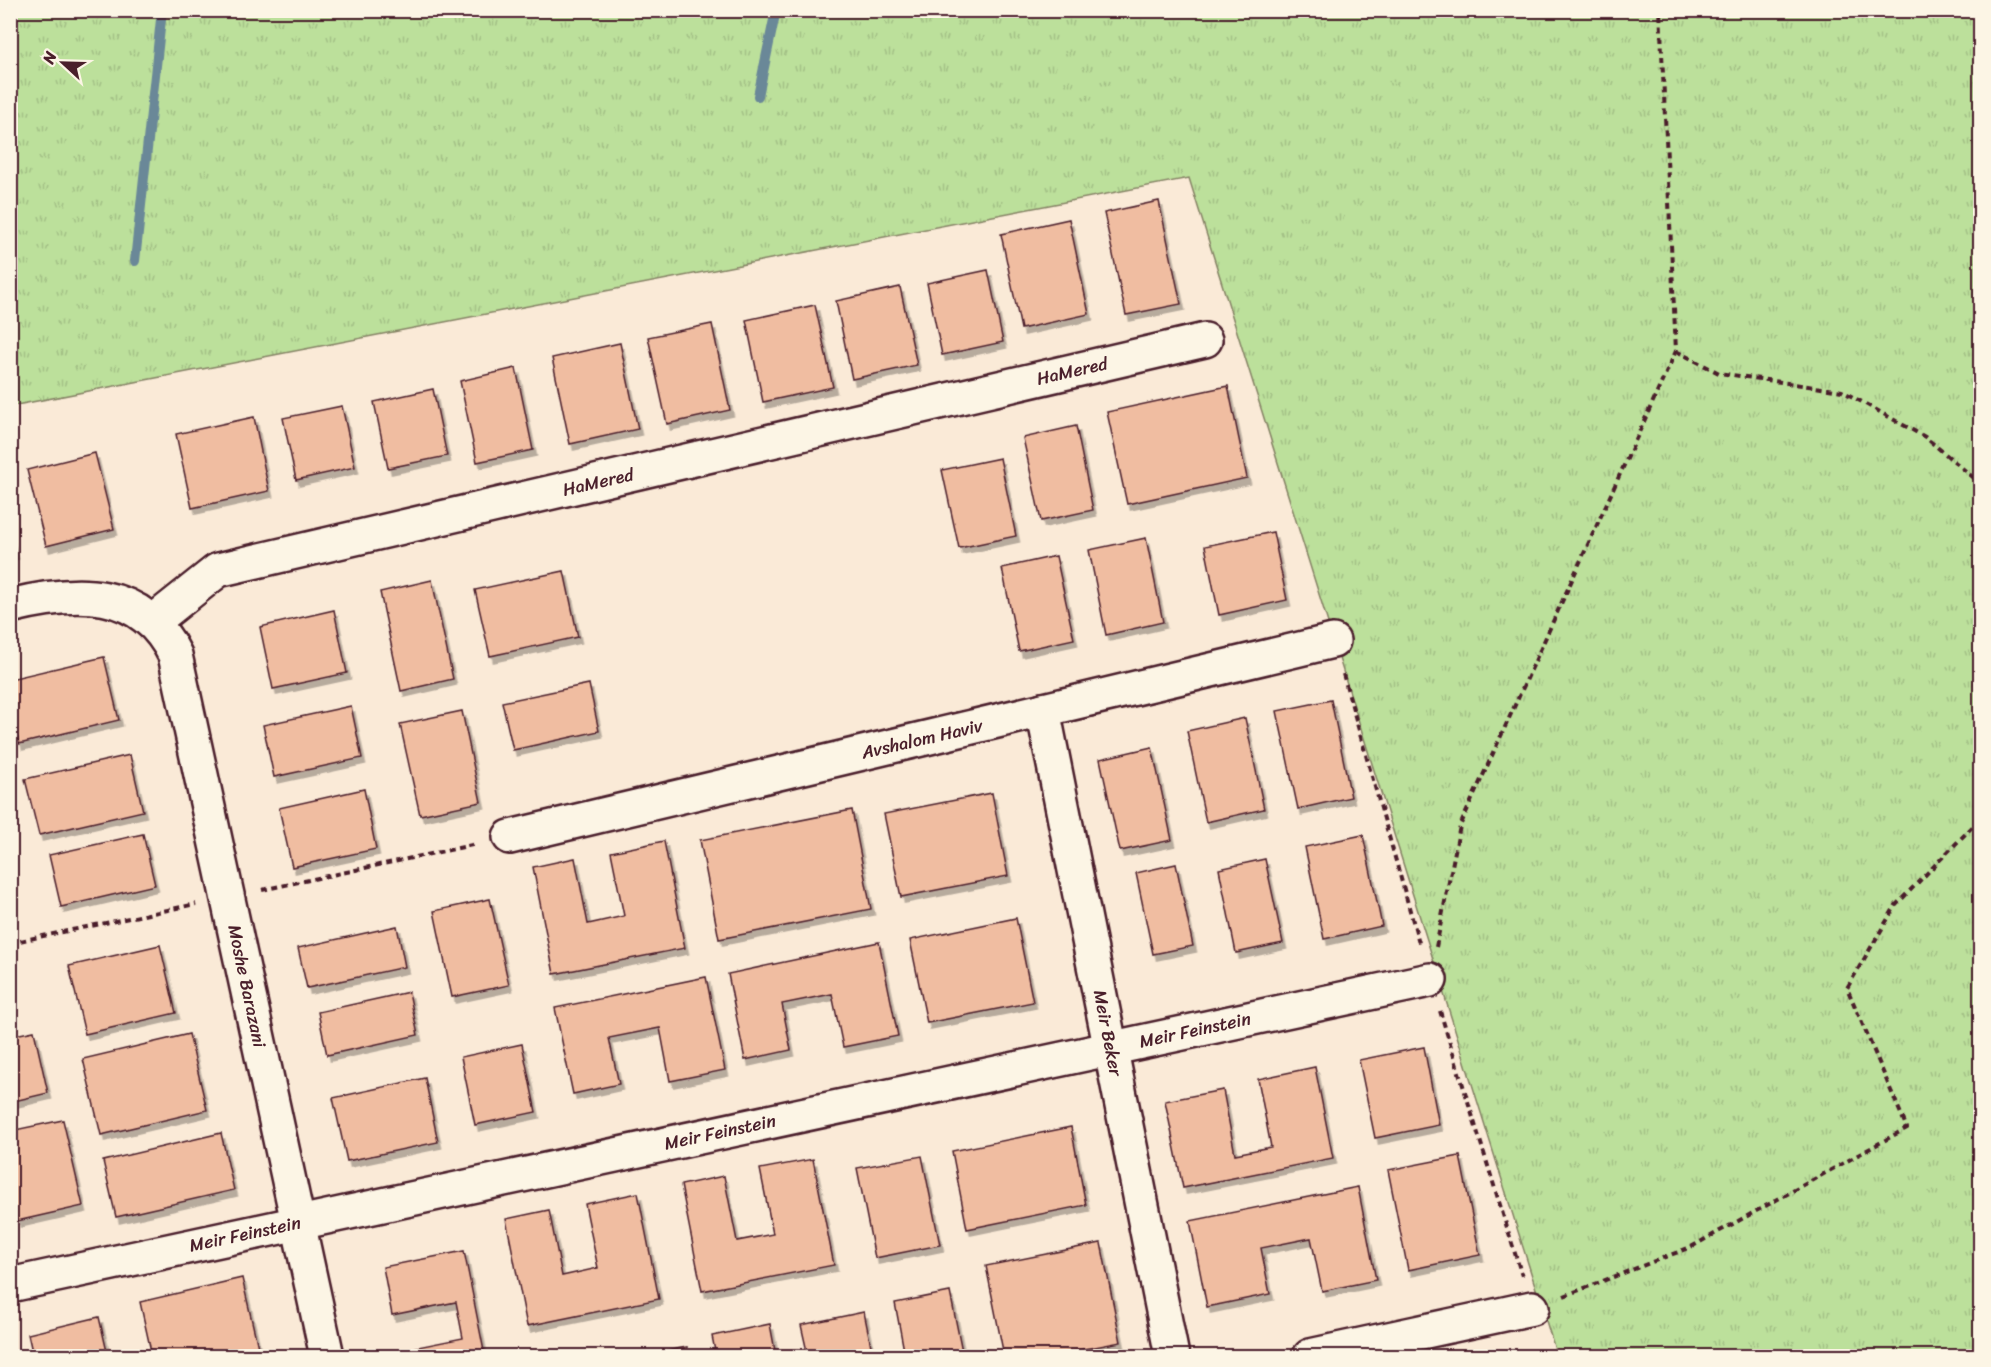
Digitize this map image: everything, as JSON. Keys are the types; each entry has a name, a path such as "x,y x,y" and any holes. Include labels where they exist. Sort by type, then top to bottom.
{"street":[{"name":"HaMered","path":"153,621 218,570 1205,340"},
{"path":"10,606 70,595 102,598 130,606 153,621"},
{"name":"Moshe Barazani","path":"153,621 166,635 175,655 327,1356"},
{"name":"Avshalom Haviv","path":"510,837 1333,641"},
{"name":"Meir Beker","path":"1043,710 1172,1356"},
{"name":"Meir Feinstein","path":"10,1285 1430,980"},
{"path":"1310,1356 1532,1308"}],"path":[{"path":"1430,980 1460,826 1676,351 1660,10"},
{"path":"1676,351 1719,373 1842,391 1925,437 1980,483"},
{"path":"1333,641 1430,980 1532,1308 1691,1247 1906,1128 1847,988 1896,905 1980,819"}],"green space":[{"path":"11,11 1980,11 1980,1356 1557,1356 1189,178 11,406"}],"building":[{"path":"1159,201 1181,304 1126,315 1104,213"},
{"path":"1069,219 1089,314 1021,329 1001,234"},
{"path":"988,270 1003,342 942,355 927,283"},
{"path":"900,287 917,365 852,379 836,301"},
{"path":"815,305 833,387 763,402 746,320"},
{"path":"712,324 730,410 667,424 648,337"},
{"path":"620,343 638,429 570,444 552,358"},
{"path":"516,368 533,450 477,462 460,381"},
{"path":"1228,386 1247,478 1127,504 1107,412"},
{"path":"433,389 447,456 388,468 374,402"},
{"path":"342,406 355,467 296,480 283,418"},
{"path":"254,417 269,491 192,508 176,434"},
{"path":"1076,426 1093,510 1041,521 1023,438"},
{"path":"95,453 114,529 46,546 27,470"},
{"path":"1000,458 1016,536 959,548 942,470"},
{"path":"1273,532 1287,600 1219,615 1205,546"},
{"path":"10,534 15,553 10,555"},
{"path":"1146,538 1163,622 1106,635 1089,550"},
{"path":"1056,556 1074,639 1019,651 1002,568"},
{"path":"564,571 578,637 490,656 475,590"},
{"path":"432,580 453,679 401,691 380,592"},
{"path":"334,610 347,673 273,689 260,627"},
{"path":"104,657 119,720 19,744 10,704 10,679"},
{"path":"589,684 599,731 513,750 502,702"},
{"path":"1331,700 1351,797 1298,809 1277,711"},
{"path":"351,706 362,758 274,777 263,725"},
{"path":"462,711 481,802 420,815 400,724"},
{"path":"1245,718 1264,809 1206,822 1187,731"},
{"path":"1152,747 1172,840 1120,851 1100,759"},
{"path":"130,755 143,811 39,835 25,779"},
{"path":"364,789 376,849 292,867 279,808"},
{"path":"992,793 1008,876 901,897 884,814"},
{"path":"852,810 871,909 719,939 700,840"},
{"path":"143,834 155,885 61,907 49,855"},
{"path":"1363,835 1382,926 1324,939 1305,847"},
{"path":"664,841 685,948 554,974 533,867 575,858 588,924 624,916 611,852"},
{"path":"1265,859 1283,943 1236,953 1219,869"},
{"path":"1176,864 1193,946 1153,954 1136,873"},
{"path":"490,899 509,985 452,997 434,911"},
{"path":"1016,918 1033,1002 927,1023 910,940"},
{"path":"397,926 405,967 307,988 298,948"},
{"path":"879,942 898,1036 843,1047 832,994 782,1004 791,1050 745,1060 728,974"},
{"path":"160,945 176,1013 85,1034 69,966"},
{"path":"706,977 725,1070 670,1081 660,1028 609,1038 619,1084 573,1094 555,1008"},
{"path":"409,992 418,1035 327,1055 318,1012"},
{"path":"34,1031 48,1093 10,1102 10,1036"},
{"path":"189,1034 207,1110 101,1135 83,1059"},
{"path":"522,1044 536,1112 475,1125 461,1057"},
{"path":"1424,1047 1439,1125 1375,1138 1359,1060"},
{"path":"1315,1067 1333,1158 1183,1188 1165,1101 1223,1090 1235,1154 1271,1147 1258,1079"},
{"path":"425,1078 438,1142 347,1161 333,1098"},
{"path":"63,1120 83,1206 17,1221 10,1195 10,1131"},
{"path":"1071,1127 1086,1205 967,1229 952,1151"},
{"path":"221,1133 234,1190 116,1217 103,1161"},
{"path":"922,1156 940,1245 875,1258 857,1168"},
{"path":"1460,1156 1480,1255 1408,1270 1388,1170"},
{"path":"813,1159 834,1265 702,1291 681,1185 724,1176 737,1241 773,1234 760,1169"},
{"path":"1358,1187 1376,1280 1322,1291 1311,1238 1261,1248 1270,1294 1207,1307 1190,1221"},
{"path":"638,1193 659,1299 527,1326 506,1219 549,1210 562,1276 598,1268 585,1204"},
{"path":"1101,1243 1121,1342 1048,1356 1004,1356 986,1266"},
{"path":"464,1251 485,1356 399,1356 398,1351 463,1338 456,1302 392,1315 383,1267"},
{"path":"242,1278 260,1356 152,1356 140,1302"},
{"path":"950,1292 963,1356 905,1356 895,1303"},
{"path":"864,1312 873,1356 808,1356 801,1325"},
{"path":"99,1317 108,1356 33,1356 28,1334"},
{"path":"770,1324 776,1356 716,1356 712,1336"},
{"path":"687,1347 689,1356 642,1356"}],"waterway":[{"path":"135,261 162,10"},
{"path":"758,96 776,10"}]}
